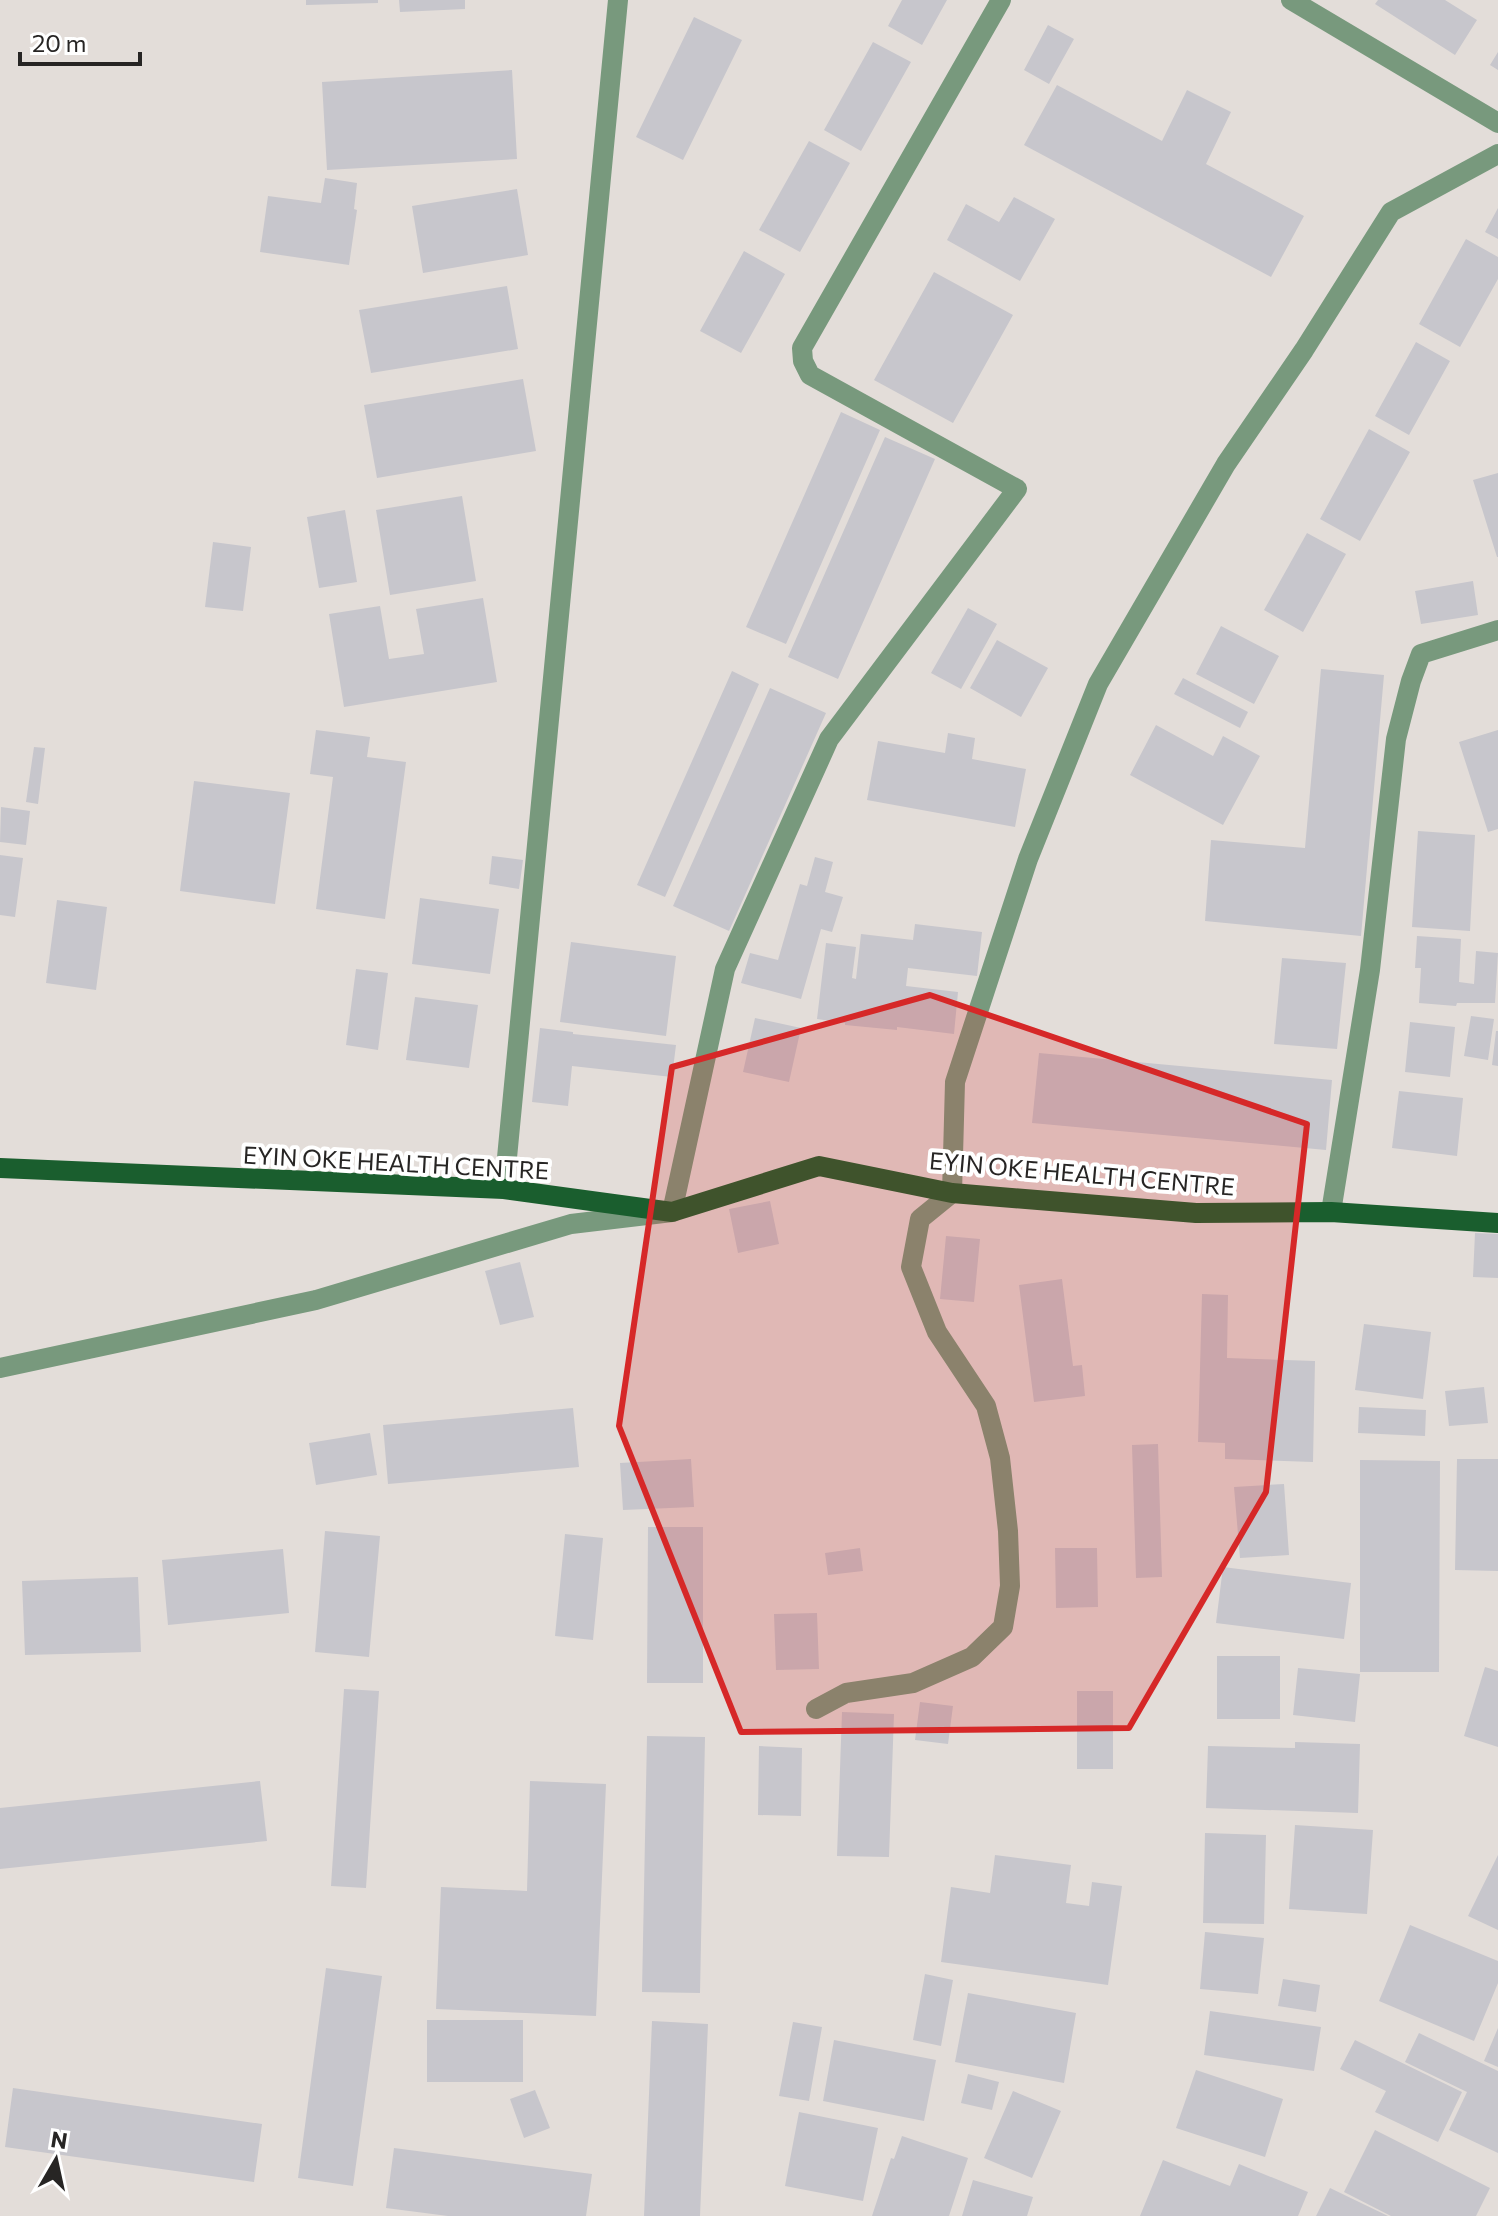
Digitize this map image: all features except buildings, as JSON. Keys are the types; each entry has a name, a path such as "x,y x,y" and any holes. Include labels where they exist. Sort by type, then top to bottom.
{"main road":[{"name":"EYIN OKE HEALTH CENTRE","path":"0,1168 504,1189 672,1212 819,1166 952,1193 1196,1213 1331,1212 1498,1223"}],"street":[{"path":"504,1189 618,0"},
{"path":"0,1368 316,1300 571,1224 672,1212 725,969 829,739 1017,489 810,375 803,361 802,348 1001,0"},
{"path":"1291,0 1498,123"},
{"path":"816,1709 846,1693 913,1683 961,1662 972,1657 1003,1627 1010,1586 1000,1458 986,1406 937,1332 911,1267 920,1219 952,1193 955,1082 1028,859 1098,684 1226,464 1304,350 1391,212 1498,154"},
{"path":"1331,1212 1370,970 1396,739 1411,681 1421,654 1498,630"}],"highlighted area":[{"path":"930,995 1307,1124 1266,1492 1129,1728 741,1732 619,1426 672,1067"}]}
